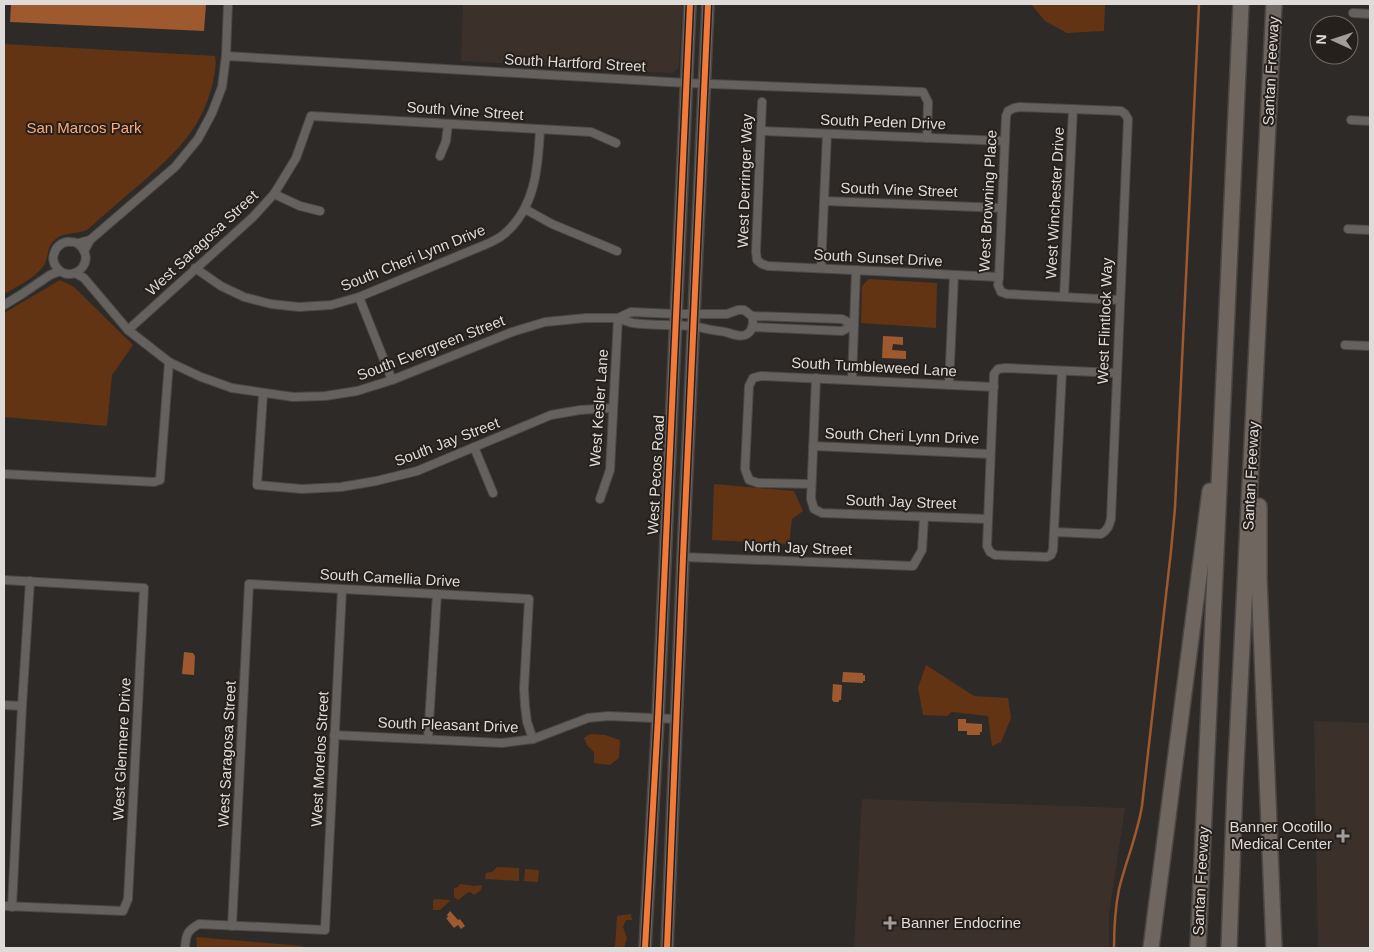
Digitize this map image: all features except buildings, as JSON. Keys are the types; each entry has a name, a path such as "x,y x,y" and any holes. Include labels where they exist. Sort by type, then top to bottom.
{"highway":[{"name":"Santan Freeway","path":"1198,948 1241,4"},
{"name":"Santan Freeway","path":"1229,948 1235,784 1274,4"},
{"path":"1151,948 1209,499 1228,313"},
{"path":"1256,372 1259,578 1274,948"}],"main road":[{"name":"West Pecos Road","path":"645,948 658,718 690,4"},
{"name":"West Pecos Road","path":"667,948 708,4"}],"street":[{"path":"84,251 90,240 175,167 198,139 212,114 222,87 226,56 228,4"},
{"path":"1352,13 1370,14"},
{"name":"South Hartford Street","path":"226,56 705,84 924,92 928,102 927,138"},
{"name":"West Derringer Way","path":"757,260 762,102"},
{"name":"West Browning Place","path":"1064,297 1007,294 1001,292 998,285 1006,116 1008,111 1020,107 1073,109"},
{"name":"West Flintlock Way","path":"1054,532 1101,534 1106,531 1111,519 1128,119 1124,112 1121,111 1073,109"},
{"name":"West Winchester Drive","path":"1064,297 1073,109"},
{"name":"South Vine Street","path":"311,116 591,132 616,143"},
{"name":"West Saragosa Street","path":"128,330 253,217 274,194 296,158 311,116"},
{"path":"1351,120 1370,121"},
{"path":"440,156 446,141 448,124"},
{"name":"South Cheri Lynn Drive","path":"196,268 221,286 244,297 271,304 299,306 331,305 359,298 501,236 516,223 525,209 535,186 540,130"},
{"name":"South Peden Drive","path":"761,131 1005,141"},
{"path":"822,268 828,134"},
{"path":"274,194 300,206 320,211"},
{"name":"South Vine Street","path":"824,201 1002,208"},
{"path":"525,209 552,224 617,251"},
{"path":"1348,228 1370,230"},
{"path":"50,275 54,263 54,252 61,244 90,240"},
{"path":"54,263 56,268 65,274 75,273 83,266 86,261 84,251 76,243"},
{"name":"South Sunset Drive","path":"757,260 768,266 999,277"},
{"path":"83,266 84,278"},
{"path":"852,380 856,270"},
{"path":"4,305 50,275 60,271"},
{"name":"South Evergreen Street","path":"75,273 84,278 128,330 169,362 201,377 232,388 293,397 325,396 357,391 392,380 512,332 545,322 586,318 618,318 631,312 676,320 694,320 744,310 752,316 842,319 854,325"},
{"path":"949,384 954,275"},
{"path":"1064,297 1120,300"},
{"path":"359,298 392,380"},
{"path":"752,316 752,328"},
{"name":"West Kesler Lane","path":"600,500 610,470 618,318"},
{"name":"South Evergreen Street","path":"676,320 694,320 709,330 726,331 738,336 744,336 752,328 842,330 854,325"},
{"path":"1345,345 1370,346"},
{"path":"4,474 154,482 160,480 169,362"},
{"path":"1062,371 1053,550 1051,555 1046,557 995,555 990,552 987,546 994,374 998,369 1062,371 1117,373"},
{"name":"South Tumbleweed Lane","path":"812,484 758,483 749,480 745,469 752,378 761,376 816,378 994,387"},
{"path":"812,484 816,378"},
{"name":"South Jay Street","path":"263,394 257,485 302,488 341,487 417,471 551,415 580,410 614,408"},
{"name":"South Cheri Lynn Drive","path":"813,446 990,454"},
{"path":"474,447 494,493"},
{"name":"South Jay Street","path":"812,484 811,500 814,509 822,513 988,519"},
{"name":"North Jay Street","path":"683,557 913,566 922,550 924,517"},
{"path":"4,580 30,581 8,906"},
{"name":"West Glenmere Drive","path":"8,906 123,911 128,899 144,588 30,581"},
{"name":"West Saragosa Street","path":"232,926 249,584"},
{"name":"South Camellia Drive","path":"249,584 529,599 524,706 533,740"},
{"name":"West Morelos Street","path":"232,926 325,930 342,589"},
{"path":"428,739 437,594"},
{"path":"4,705 22,706"},
{"name":"South Pleasant Drive","path":"334,735 502,743 533,740 588,718 608,716 676,720"},
{"path":"185,948 186,936 191,929 199,924 232,926"}],"shaded area":[{"path":"11,4 206,4 204,31 10,22"},
{"path":"463,4 682,4 679,67 672,73 667,73 461,61"},
{"path":"883,336 903,337 903,345 893,344 892,350 906,351 906,359 882,358"},
{"path":"184,652 193,653 195,656 194,675 182,674"},
{"path":"843,672 863,673 865,681 863,683 842,682"},
{"path":"833,684 842,685 841,700 839,702 832,700"},
{"path":"958,719 966,719 966,723 982,724 982,732 980,732 980,735 967,735 967,731 958,731"},
{"name":"Banner Ocotillo Medical Center","path":"1314,721 1370,723 1370,948 1318,948"},
{"path":"862,799 1125,808 1109,914 1109,948 854,948"},
{"path":"450,911 465,926 461,929 458,925 454,928 446,918"}],"green space":[{"path":"1031,4 1105,4 1104,31 1067,33 1045,21"},
{"name":"San Marcos Park","path":"4,44 215,56 216,63 212,86 200,117 193,130 174,153 87,230 64,235 53,241 46,261 38,272 4,294"},
{"path":"869,279 937,283 936,328 861,323 862,286"},
{"path":"60,280 74,287 133,345 112,375 107,426 4,417 4,313"},
{"path":"714,484 794,491 803,511 792,519 789,544 712,540"},
{"path":"926,665 974,696 1008,698 1011,718 1001,742 992,746 988,716 952,712 947,716 923,715 918,688"},
{"path":"590,734 605,735 620,740 619,758 610,765 594,763 594,752 587,745 584,738"},
{"path":"497,867 519,868 519,881 485,879 486,873 492,872"},
{"path":"525,869 539,870 538,882 524,881"},
{"path":"460,884 482,885 482,888 474,895 470,892 458,900 454,897 454,888"},
{"path":"435,899 451,900 440,910 433,910 433,901"},
{"path":"631,914 632,920 626,920 623,927 627,938 624,948 612,948 615,946 617,916"},
{"path":"196,937 303,946 303,948 197,948"}],"waterway":[{"path":"1114,948 1119,889 1142,806 1175,508 1199,4"}],"cycle path":[{"path":"645,948 658,718 690,4"},
{"path":"667,948 708,4"}],"place":[{"name":"Banner Ocotillo Medical Center","path":"1343,836"},
{"name":"Banner Endocrine","path":"890,923"}]}
